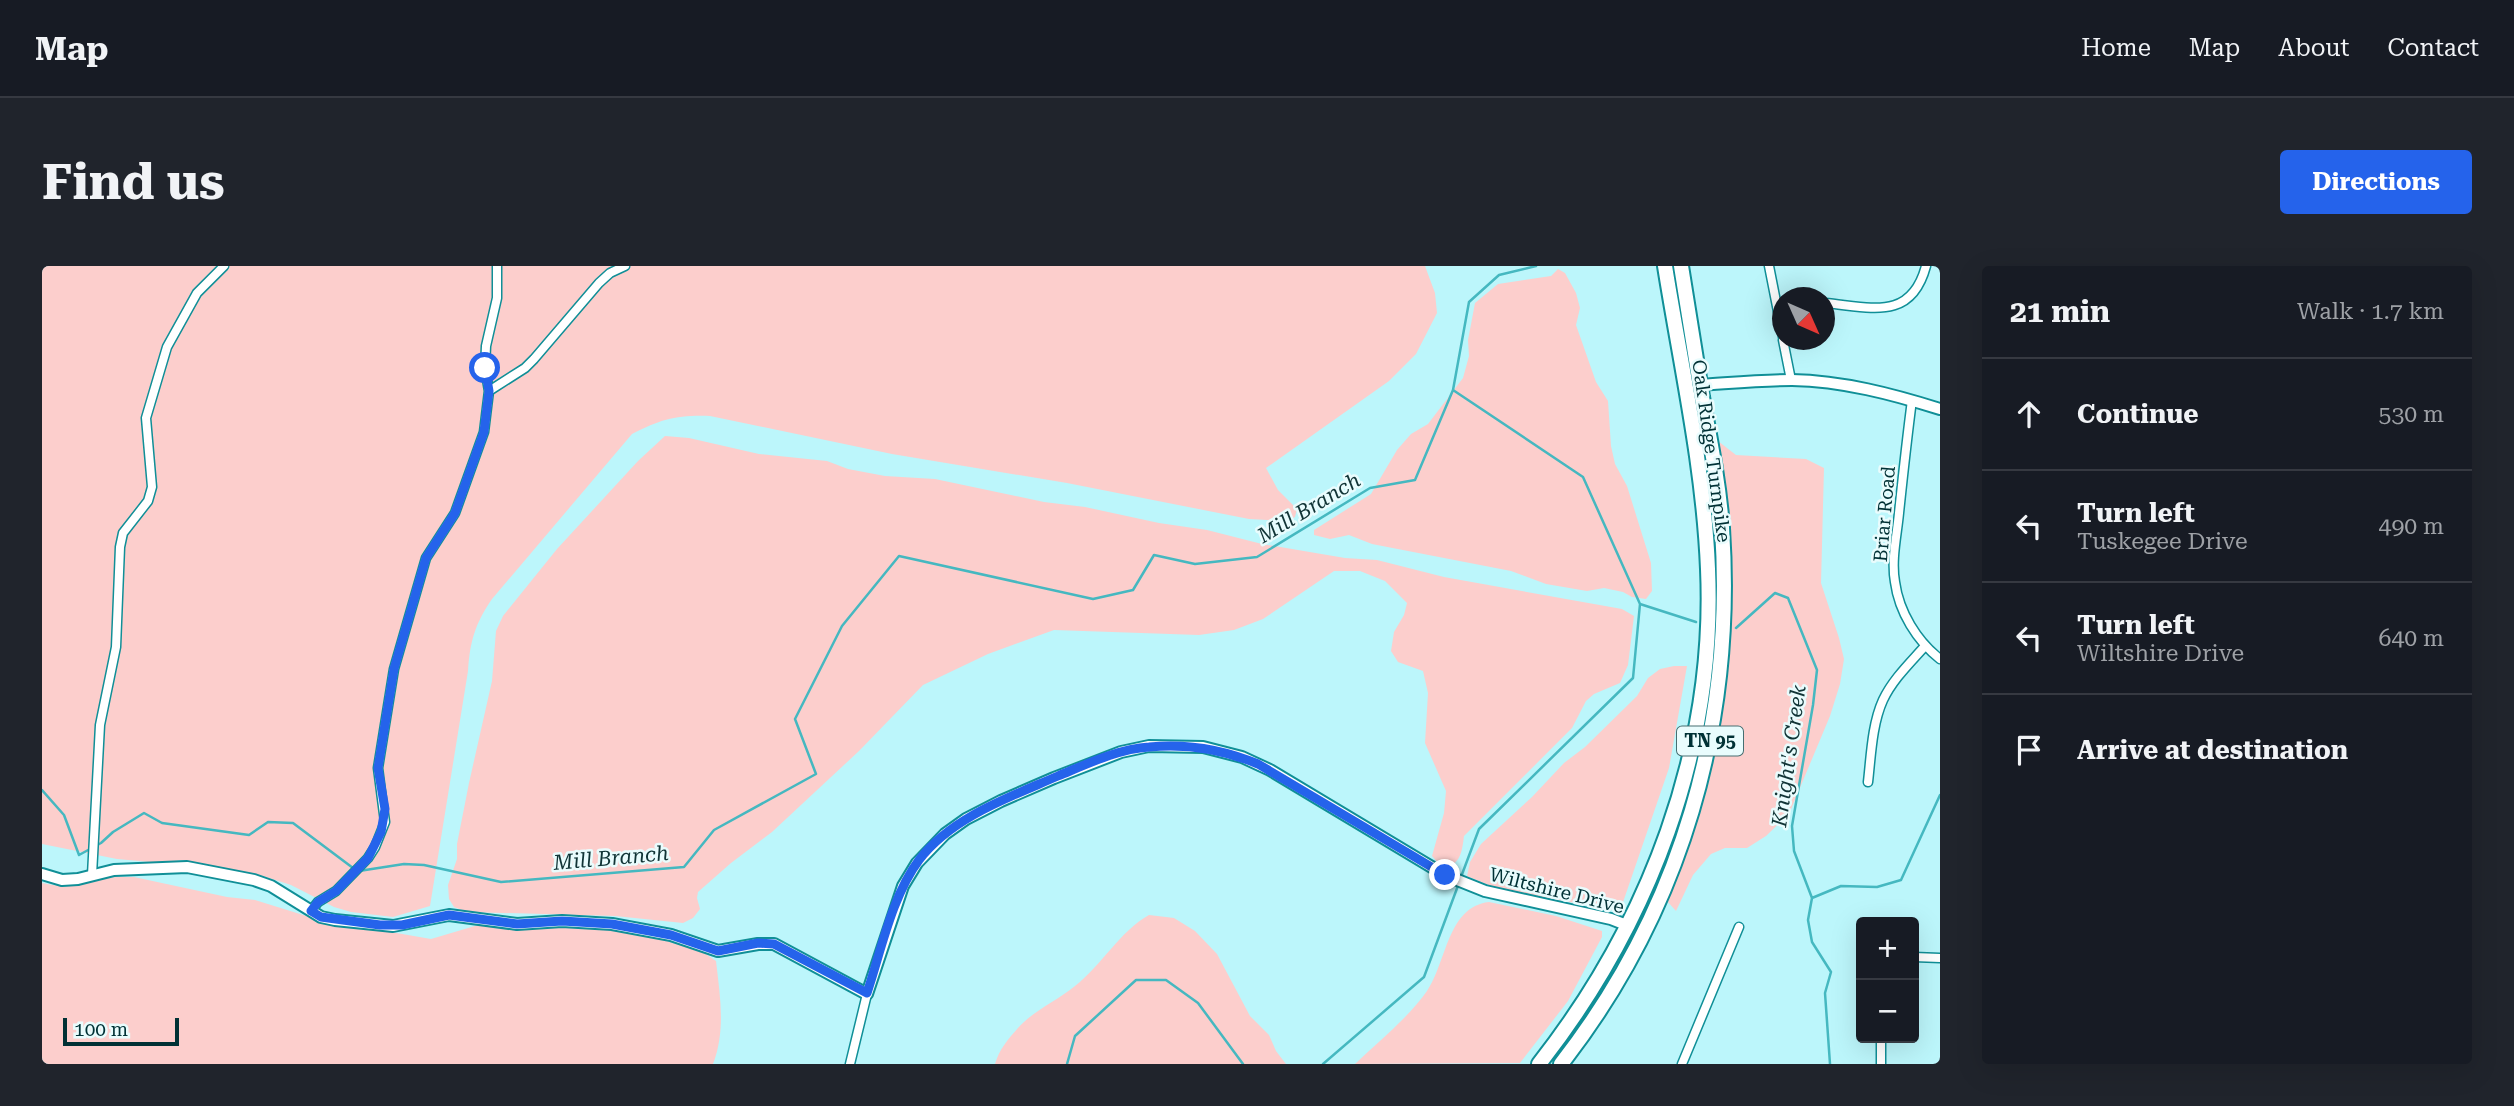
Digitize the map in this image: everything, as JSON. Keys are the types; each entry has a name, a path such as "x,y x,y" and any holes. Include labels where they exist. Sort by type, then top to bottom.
{"highway":[{"name":"Oak Ridge Turnpike","path":"1539,1064 1595,987 1629,926 1655,869 1687,770 1697,720 1706,654 1708,570 1702,497 1665,266"},
{"name":"Oak Ridge Turnpike","path":"1561,1064 1604,1003 1644,933 1667,885 1702,775 1718,689 1725,607 1718,491 1681,266"},
{"path":"1685,386 1700,385"},
{"path":"1687,770 1702,775"},
{"path":"1629,926 1644,933"}],"street":[{"path":"92,875 100,725 116,647 120,547 124,533 148,501 152,487 146,418 167,347 197,293 224,266"},
{"path":"311,911 368,858 384,822 378,768 394,669 426,558 455,513 484,432 489,391 485,368 486,346 497,298 497,266"},
{"path":"489,391 524,369 599,283 610,273 625,266"},
{"path":"1769,266 1775,287"},
{"path":"1835,304 1887,308 1899,304 1915,293 1926,266"},
{"path":"1785,350 1791,380"},
{"path":"1700,385 1791,380 1861,387 1940,409"},
{"name":"Briar Road","path":"1912,400 1894,580 1900,603 1912,628 1925,646 1940,659"},
{"path":"1868,782 1881,704 1897,678 1925,646"},
{"name":"Wiltshire Drive","path":"850,1064 867,993 903,886 917,863 936,842 966,819 1001,801 1081,767 1135,749 1188,746 1242,757 1270,770 1426,866 1466,884 1511,898 1611,919 1629,926"},
{"path":"42,874 62,880 114,870 187,867 254,880 271,886 321,917 380,925 402,925 449,915 517,924 562,921 612,924 671,935 718,951 758,943 774,944 867,993"},
{"path":"1682,1064 1739,927"},
{"path":"1919,957 1940,958"},
{"path":"1881,1043 1881,1064"}],"shaded area":[{"path":"42,266 1425,266 1435,293 1437,313 1416,354 1389,381 1266,468 1278,490 1297,509 1295,517 1287,521 1249,519 1067,483 892,454 710,416 670,419 632,434 492,599 481,617 470,651 430,906 393,917 334,907 291,885 263,876 182,860 161,863 117,859 42,844"},
{"path":"1558,269 1565,273 1576,293 1580,308 1576,325 1596,382 1608,401 1615,464 1627,486 1651,563 1652,591 1646,599 1604,588 1587,591 1546,584 1511,571 1372,544 1349,535 1330,539 1314,535 1314,530 1371,494 1397,450 1411,434 1428,424 1463,378 1469,356 1468,340 1475,303 1498,284 1551,276"},
{"path":"665,436 689,438 759,454 827,461 848,469 885,476 935,479 1044,502 1207,530 1262,544 1345,558 1377,560 1444,577 1622,609 1634,616 1628,665 1620,683 1594,694 1586,701 1572,728 1464,836 1459,858 1447,866 1441,866 1432,856 1444,813 1446,791 1425,743 1428,693 1423,671 1398,662 1391,651 1394,632 1404,615 1407,603 1385,581 1360,571 1334,571 1263,619 1234,630 1199,635 1054,630 988,654 923,685 859,751 772,832 698,892 700,909 693,918 683,923 615,916 467,912 454,907 449,899 448,885 457,859 457,844 492,681 496,631 503,616 557,549 638,461"},
{"path":"1718,441 1736,455 1806,459 1824,468 1821,583 1844,659 1830,716 1789,814 1766,836 1747,848 1725,848 1711,854 1693,875 1676,911 1667,901 1700,811 1721,718 1727,672 1731,581 1729,535"},
{"path":"1687,666 1669,768 1621,908 1614,910 1498,889 1467,876 1470,862 1481,844 1637,696 1648,678 1660,669"},
{"path":"134,877 227,897 255,900 316,919 431,939 485,923 610,928 657,936 700,950 716,961 721,1013 717,1051 713,1064 42,1064 42,883 64,887 87,880"},
{"path":"1489,902 1556,916 1602,931 1602,937 1568,1001 1520,1063 1355,1064 1402,1020 1427,991 1456,925 1464,914 1475,906"},
{"path":"1149,915 1174,918 1195,931 1217,954 1250,1016 1269,1035 1286,1064 995,1064 1004,1045 1024,1022 1075,986 1129,930"}],"waterway":[{"name":"Mill Branch","path":"359,871 404,864 424,865 501,882 684,867 714,830 816,774 795,719 842,626 899,556 1093,599 1133,590 1154,555 1195,564 1257,557 1370,488 1415,480 1453,390 1469,302 1499,275 1536,266"},
{"path":"1453,390 1583,477 1640,604 1633,678 1479,829 1461,877"},
{"name":"Knight's Creek","path":"1736,628 1775,593 1788,598 1817,670 1792,826 1794,851 1812,898 1808,920 1812,942 1831,972 1825,993 1830,1064"},
{"name":"Knight's Creek","path":"1640,604 1696,622"},
{"name":"Mill Branch","path":"42,790 64,815 79,855 144,813 162,823 249,835 268,822 293,823 353,868"},
{"path":"1812,898 1841,886 1877,887 1901,880 1940,795"},
{"path":"1323,1064 1424,977 1459,883"},
{"path":"1067,1064 1075,1036 1136,980 1166,980 1198,1003 1243,1064"}],"route":[{"path":"485,368 489,391 484,432 455,513 426,558 394,669 378,768 385,809 384,822 368,858 336,891 318,902 311,911 321,917 380,925 402,925 449,915 517,924 562,921 612,924 653,931 718,951 758,943 774,944 796,954 848,986 867,993 903,886 926,851 945,834 966,819 1001,801 1081,767 1121,752 1169,745 1224,751 1258,764 1445,875"}]}
